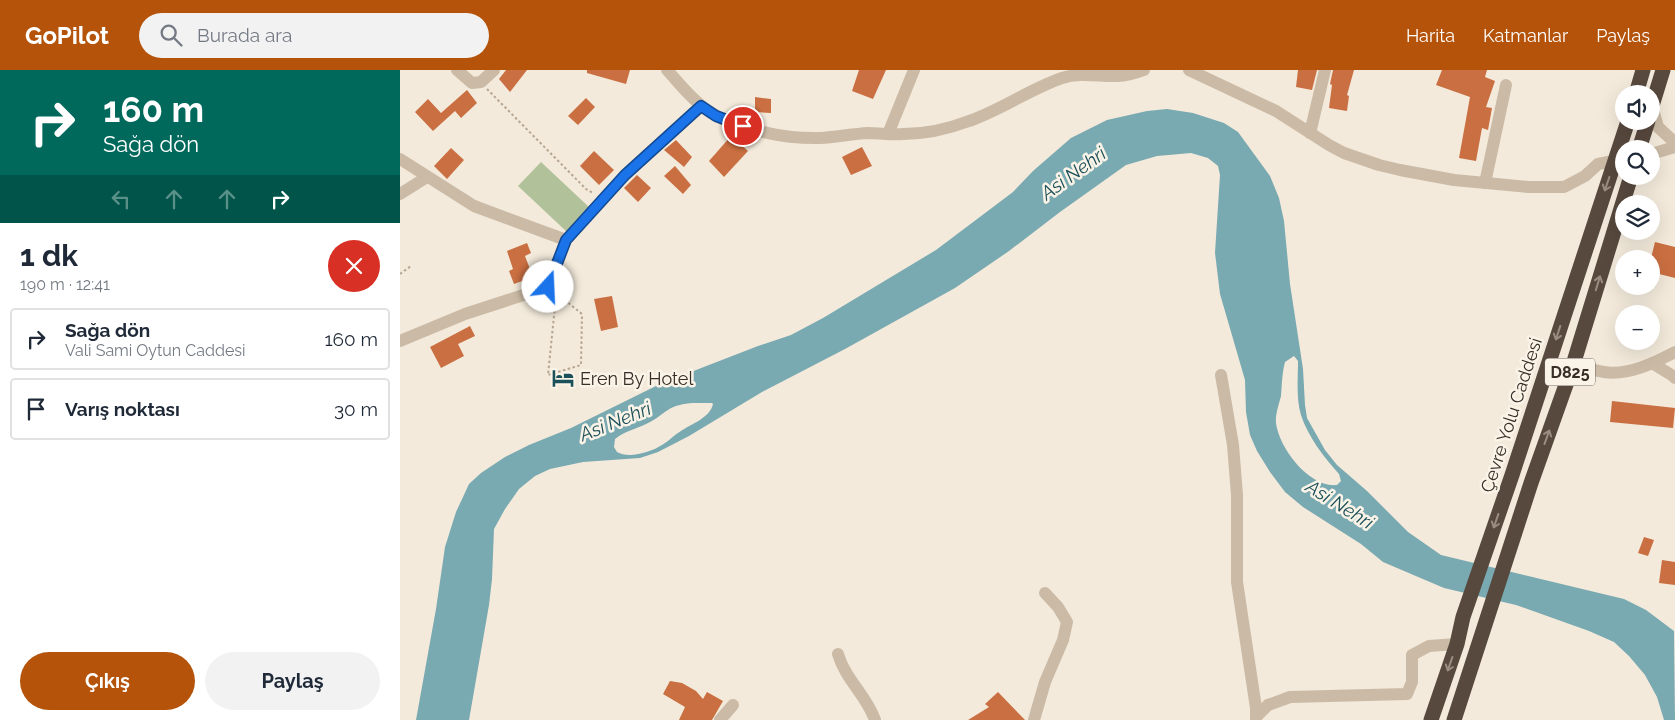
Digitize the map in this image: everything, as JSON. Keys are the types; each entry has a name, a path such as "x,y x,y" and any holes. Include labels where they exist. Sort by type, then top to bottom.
{"highway":[{"path":"1639,85 1643,70"},
{"path":"1659,85 1663,70"},
{"name":"Çevre Yolu Caddesi","path":"1431,720 1457,644 1463,617 1615,175"},
{"name":"D825","path":"1454,720 1531,483 1573,365 1628,185"}],"street":[{"path":"457,70 472,83 480,82 494,70"},
{"path":"667,70 688,95 716,116 767,132 818,138 870,133 916,133 951,127 968,122 1016,101 1052,82 1076,73 1118,76 1144,70"},
{"path":"888,134 914,70"},
{"path":"1189,70 1276,110 1344,153 1379,165 1438,177 1485,183 1528,187 1564,187 1585,176 1598,164 1615,161"},
{"path":"1310,133 1324,70"},
{"path":"1485,183 1506,85"},
{"path":"400,340 464,314 552,290 566,240 625,175 701,106"},
{"path":"1660,129 1672,140 1675,140"},
{"path":"1660,151 1675,147"},
{"path":"400,159 474,206 566,240"},
{"path":"400,194 427,177"},
{"path":"1573,365 1605,372 1618,372 1652,363 1675,352"},
{"path":"1652,363 1675,378"},
{"path":"1222,375 1233,445 1237,494 1237,582 1256,718"},
{"path":"1034,720 1044,682 1063,640 1067,622 1058,607 1045,593"},
{"path":"1256,718 1268,705 1290,697 1407,694 1412,682 1412,655 1429,646 1457,644"},
{"path":"838,654 846,672 868,704 875,720"},
{"path":"720,720 733,706"}],"path":[{"path":"480,82 586,189 603,198"},
{"path":"400,274 412,266"},
{"path":"552,290 582,314 581,365 548,375 552,290"}],"green space":[{"path":"541,162 590,208 567,232 518,186"}],"water":[{"name":"Asi Nehri","path":"1167,109 1193,113 1224,123 1238,132 1270,176 1279,198 1284,221 1290,284 1303,369 1307,418 1325,450 1337,465 1367,491 1408,532 1441,555 1624,599 1646,610 1674,631 1675,720 1664,720 1657,697 1645,675 1614,642 1516,605 1444,588 1383,562 1361,544 1303,507 1285,492 1257,451 1250,435 1246,412 1245,380 1220,294 1215,253 1220,175 1218,166 1208,158 1191,153 1157,156 1126,165 955,288 845,349 762,392 689,436 658,452 640,458 583,462 550,469 535,476 519,489 494,529 489,605 469,720 416,720 445,547 456,512 469,484 481,473 505,457 529,445 571,428 660,384 791,335 823,318 936,250 1013,192 1033,171 1071,138 1107,120 1147,111","holes":["1294,356 1298,361 1299,409 1312,439 1339,474 1341,481 1337,485 1326,484 1306,473 1289,454 1278,433 1276,417 1281,396 1284,366 1285,362","692,403 713,404 704,417 657,448 634,455 617,452 614,447 615,439 619,436 650,422 673,407"]}],"building":[{"path":"506,70 527,70 510,92 499,79"},
{"path":"587,70 630,70 626,84 587,73"},
{"path":"859,70 886,70 873,99 852,91"},
{"path":"1298,70 1317,70 1312,90 1296,87"},
{"path":"1333,70 1354,70 1347,95 1349,96 1347,111 1329,108 1332,85 1330,84"},
{"path":"1442,70 1487,70 1485,77 1495,81 1486,107 1492,108 1488,130 1482,128 1476,161 1459,158 1470,97 1436,85"},
{"path":"467,90 477,103 461,118 455,111 433,131 415,112 428,99 441,113"},
{"path":"755,97 771,99 771,113 755,112"},
{"path":"586,98 595,107 578,125 568,116"},
{"path":"731,136 748,151 724,177 709,161"},
{"path":"676,140 692,157 684,167 664,150"},
{"path":"862,147 872,166 851,175 842,157"},
{"path":"451,148 464,160 447,179 434,166"},
{"path":"594,151 614,170 599,185 580,166"},
{"path":"675,166 691,185 683,194 664,176"},
{"path":"637,175 651,188 638,202 624,188"},
{"path":"1655,242 1675,247 1675,278 1660,274 1660,250 1653,250"},
{"path":"527,243 531,253 525,256 533,277 514,284 509,271 513,269 507,251"},
{"path":"612,296 618,327 601,331 594,299"},
{"path":"470,326 475,336 458,344 464,356 441,368 430,347"},
{"path":"1612,401 1675,408 1673,428 1610,422"},
{"path":"1644,537 1654,540 1648,556 1638,553"},
{"path":"1662,560 1675,562 1675,585 1659,583"},
{"path":"670,681 682,683 696,691 703,699 707,692 723,701 712,720 679,720 685,707 663,694"},
{"path":"998,692 1025,720 968,720 989,707 985,704"}],"place":[{"name":"Eren By Hotel","path":"563,378"}],"route":[{"path":"548,287 566,240 625,175 701,106 716,116 743,126"}]}
